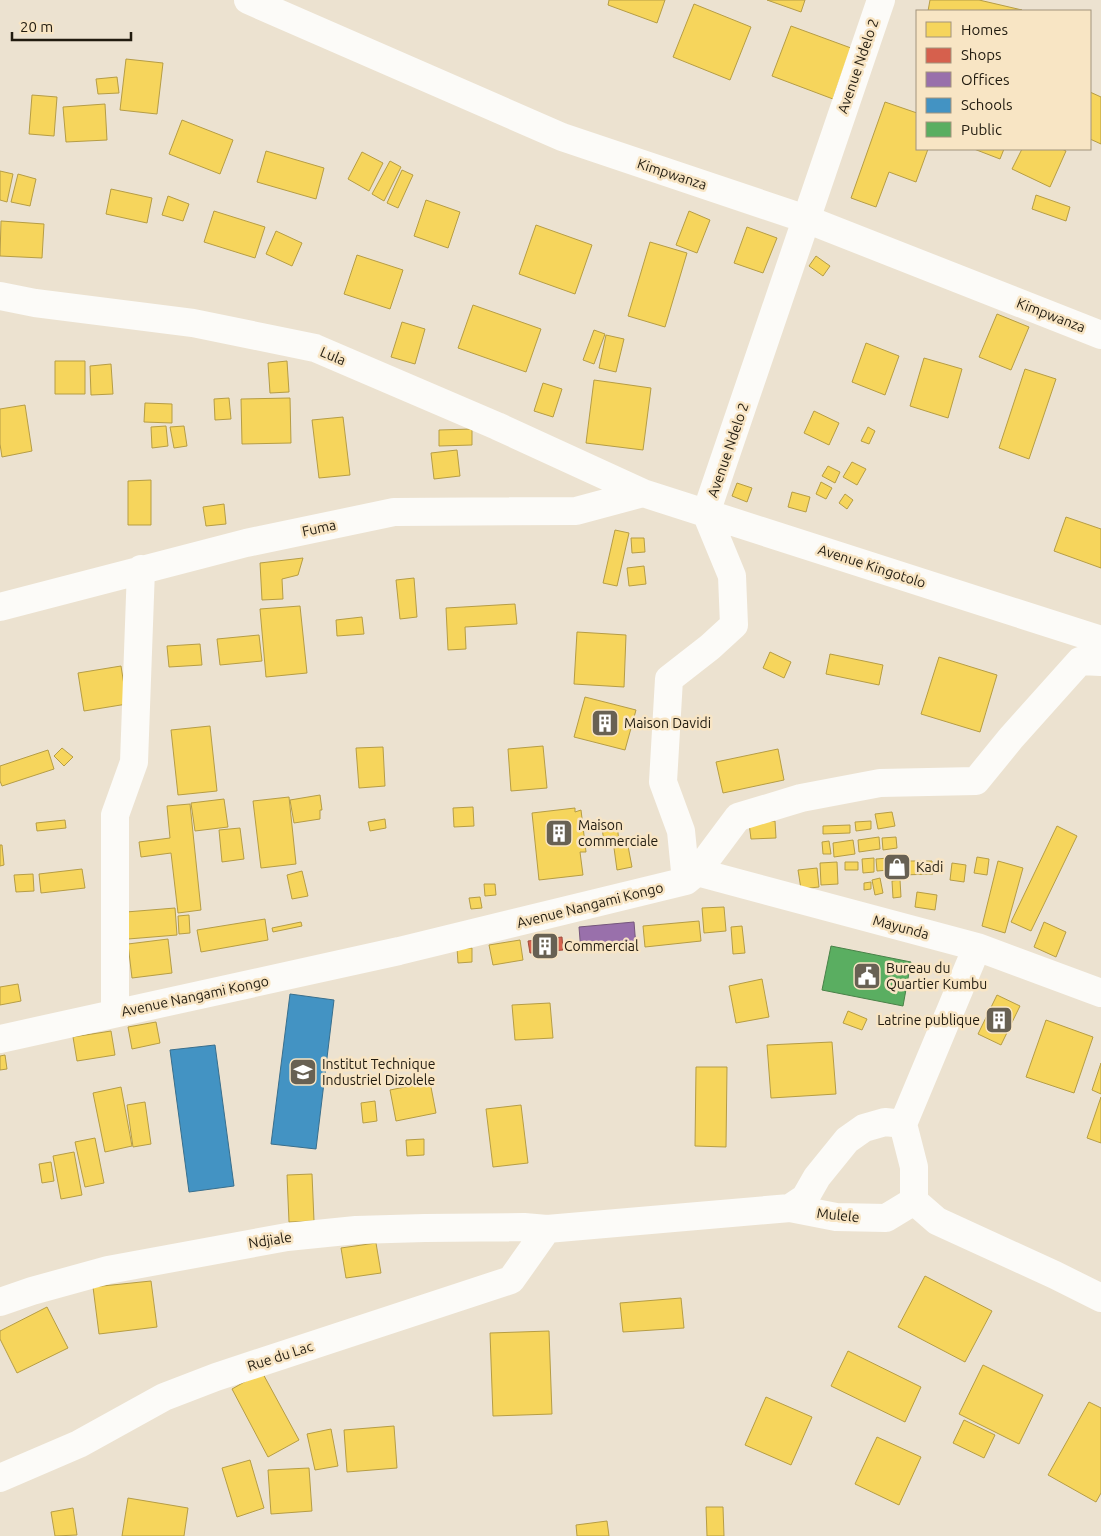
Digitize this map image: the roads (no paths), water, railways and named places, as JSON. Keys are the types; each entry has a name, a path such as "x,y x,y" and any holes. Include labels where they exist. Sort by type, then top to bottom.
{"street":[{"name":"Kimpwanza","path":"248,0 562,137 806,219 1101,334"},
{"name":"Avenue Ndelo 2","path":"692,877 681,832 663,782 669,679 710,647 734,625 732,576 706,513 881,0"},
{"name":"Lula","path":"0,296 35,303 193,323 315,348 497,426 643,493"},
{"name":"Avenue Kingotolo","path":"643,493 1101,640"},
{"name":"Fuma","path":"0,607 246,543 394,512 576,511 643,493"},
{"path":"115,1014 115,815 134,762 141,569"},
{"path":"692,877 738,816 801,798 880,783 976,781 1010,738 1080,661 1101,662"},
{"name":"Mayunda","path":"692,877 977,947 1101,993"},
{"name":"Avenue Nangami Kongo","path":"0,1039 398,951 692,877"},
{"path":"977,947 903,1124 914,1167 914,1201 937,1221 1101,1298"},
{"path":"790,1208 805,1198 817,1177 847,1140 864,1128 885,1122 903,1124"},
{"name":"Mulele","path":"547,1229 790,1208 836,1217 886,1218 914,1201"},
{"name":"Ndjiale","path":"0,1302 108,1270 287,1237 356,1230 524,1227 547,1229"},
{"name":"Rue du Lac","path":"0,1478 79,1444 164,1397 216,1376 511,1280 547,1229"}],"place":[{"name":"Maison Davidi","path":"605,723"},
{"name":"Maison commerciale","path":"559,833"},
{"name":"Kadi","path":"897,867"},
{"name":"Commercial","path":"545,946"},
{"name":"Bureau du Quartier Kumbu","path":"867,976"},
{"name":"Latrine publique","path":"999,1020"},
{"name":"Institut Technique Industriel Dizolele","path":"303,1072"}]}
